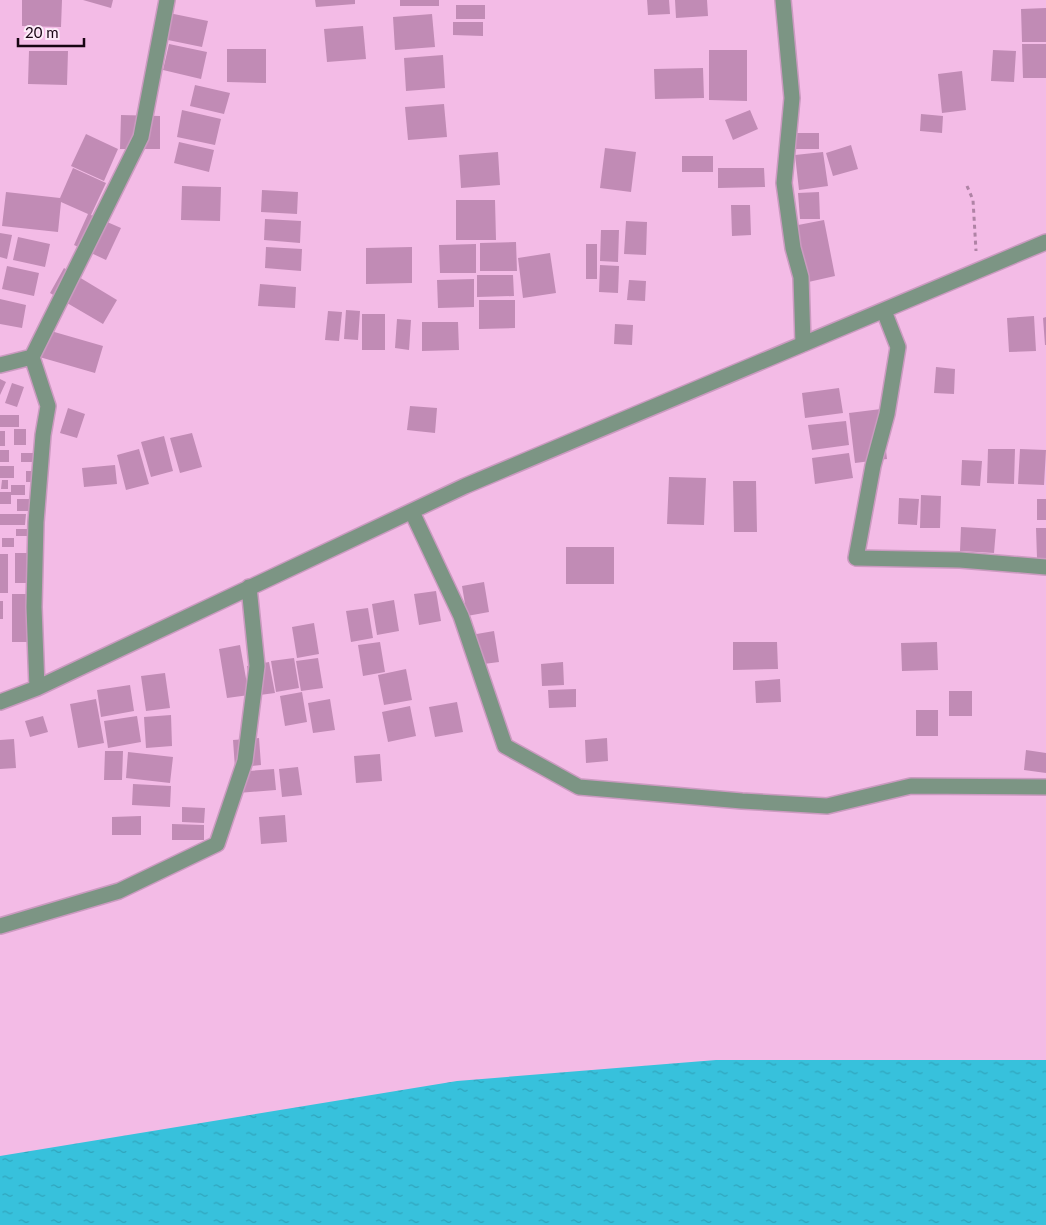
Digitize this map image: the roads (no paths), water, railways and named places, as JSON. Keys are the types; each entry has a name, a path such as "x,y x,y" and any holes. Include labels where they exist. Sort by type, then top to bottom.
{"street":[{"path":"37,688 34,607 36,522 43,435 48,406 32,357 141,137 167,0"},
{"path":"783,0 792,98 784,183 793,248 801,278 804,344"},
{"path":"0,702 37,688 465,486 1046,242"},
{"path":"884,311 898,347 887,414 873,466 856,558 960,560 1046,567"},
{"path":"0,365 32,357"},
{"path":"412,512 461,616 505,746 579,787 827,806 911,786 1046,786"},
{"path":"0,926 119,891 217,844 245,761 255,685 257,666 250,587"}],"water":[{"path":"716,1060 1046,1060 1046,1225 0,1225 0,1156 457,1081"}]}
